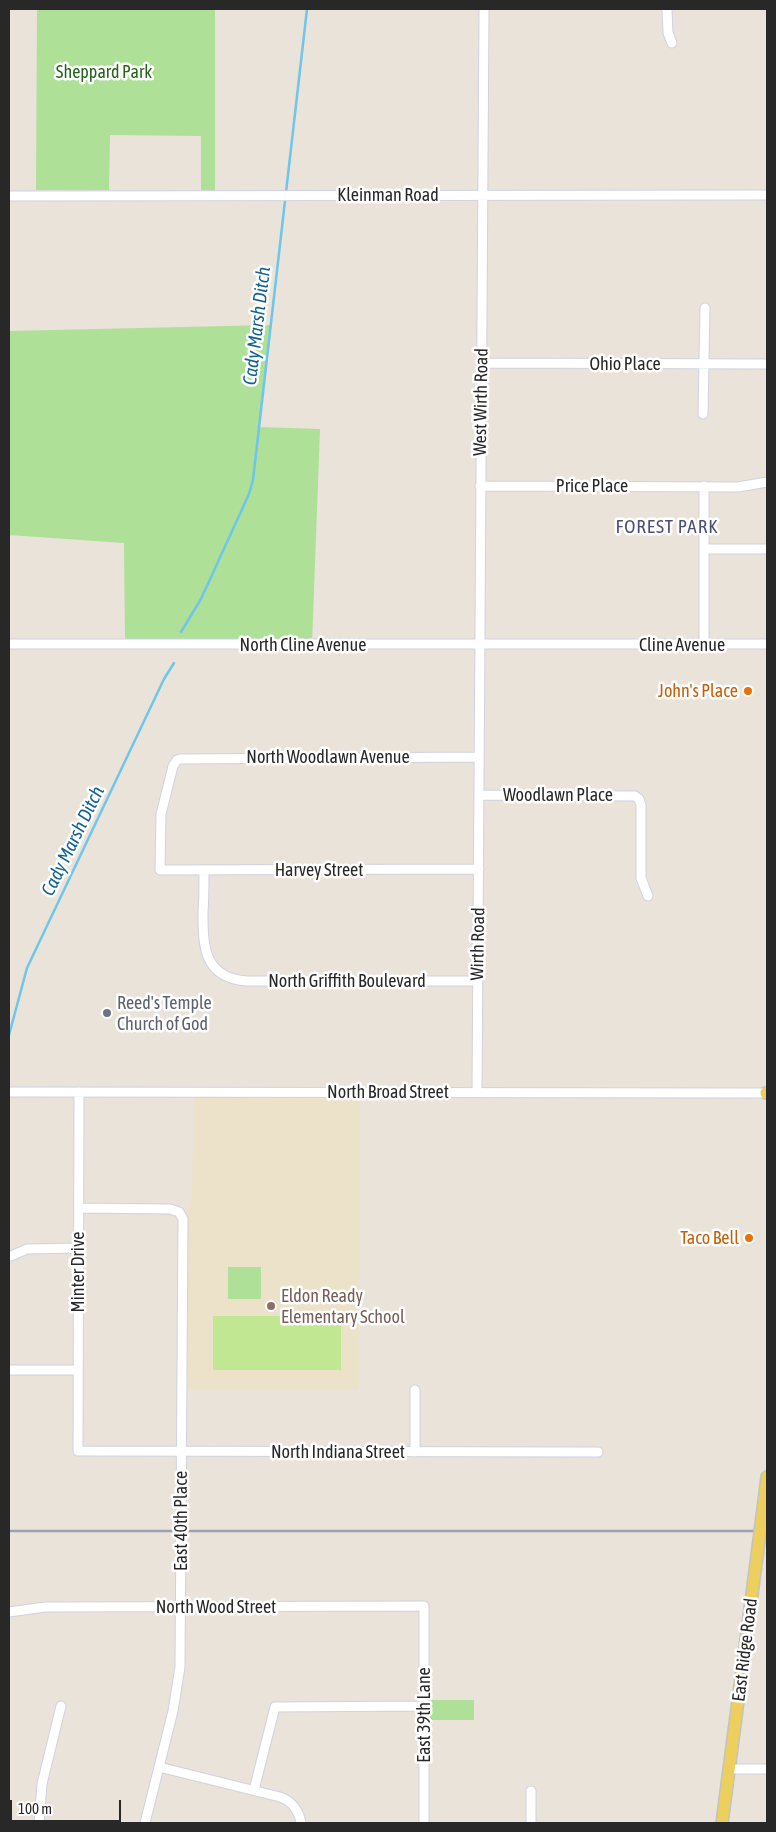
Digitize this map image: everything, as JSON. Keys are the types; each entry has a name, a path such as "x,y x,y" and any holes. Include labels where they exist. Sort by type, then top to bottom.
{"main road":[{"name":"East Ridge Road","path":"722,1823 767,1477"}],"street":[{"name":"West Wirth Road","path":"479,795 484,9"},
{"path":"667,9 668,33 672,44"},
{"name":"Kleinman Road","path":"9,196 767,195"},
{"path":"703,414 705,308"},
{"name":"Ohio Place","path":"482,363 767,364"},
{"name":"Price Place","path":"480,486 738,487 767,482"},
{"path":"704,486 704,645"},
{"path":"704,549 767,549"},
{"name":"North Cline Avenue","path":"9,644 597,645"},
{"name":"Cline Avenue","path":"597,645 767,644"},
{"name":"North Woodlawn Avenue","path":"160,870 160,814 173,766 177,760 184,758 479,756"},
{"name":"Woodlawn Place","path":"479,795 632,795 637,797 641,805 641,878 648,896"},
{"name":"Wirth Road","path":"477,1092 479,795"},
{"name":"Harvey Street","path":"160,870 479,869"},
{"name":"North Griffith Boulevard","path":"204,870 205,950 213,965 220,972 232,978 247,981 477,980"},
{"name":"North Broad Street","path":"9,1092 767,1093"},
{"name":"Minter Drive","path":"78,1452 80,1092"},
{"name":"East 40th Place","path":"79,1208 170,1208 182,1214 181,1657 173,1711 145,1823"},
{"path":"11,1256 27,1249 78,1248"},
{"path":"9,1370 78,1370"},
{"path":"415,1390 415,1452"},
{"name":"North Indiana Street","path":"78,1452 598,1452"},
{"name":"North Wood Street","path":"9,1612 45,1607 424,1606"},
{"name":"East 39th Lane","path":"424,1606 424,1823"},
{"path":"39,1823 44,1777 61,1706"},
{"path":"254,1790 275,1707 424,1706"},
{"path":"159,1767 286,1799 299,1814 301,1823"},
{"path":"729,1769 767,1769"},
{"path":"531,1791 531,1823"}],"shaded area":[{"name":"Eldon Ready Elementary School","path":"360,1092 359,1390 182,1390 183,1222 192,1195 194,1093"}],"green space":[{"name":"Sheppard Park","path":"37,9 215,9 215,191 201,190 201,136 110,135 109,190 36,190"},
{"path":"271,325 259,427 320,429 312,644 125,644 124,543 9,535 9,331"},
{"path":"228,1267 261,1267 261,1299 228,1299"},
{"path":"213,1316 341,1316 341,1370 213,1370"},
{"path":"429,1700 474,1700 474,1720 429,1720"}],"waterway":[{"name":"Cady Marsh Ditch","path":"181,632 201,599 249,494 253,480 307,9"},
{"name":"Cady Marsh Ditch","path":"9,1035 27,968 164,679 174,663"}],"railway":[{"path":"9,1531 767,1531"}],"place":[{"name":"John's Place","path":"748,691"},
{"name":"Reed's Temple Church of God","path":"107,1013"},
{"name":"Taco Bell","path":"749,1238"},
{"name":"Eldon Ready Elementary School","path":"271,1306"}],"district":[{"name":"FOREST PARK","path":"667,527"}]}
